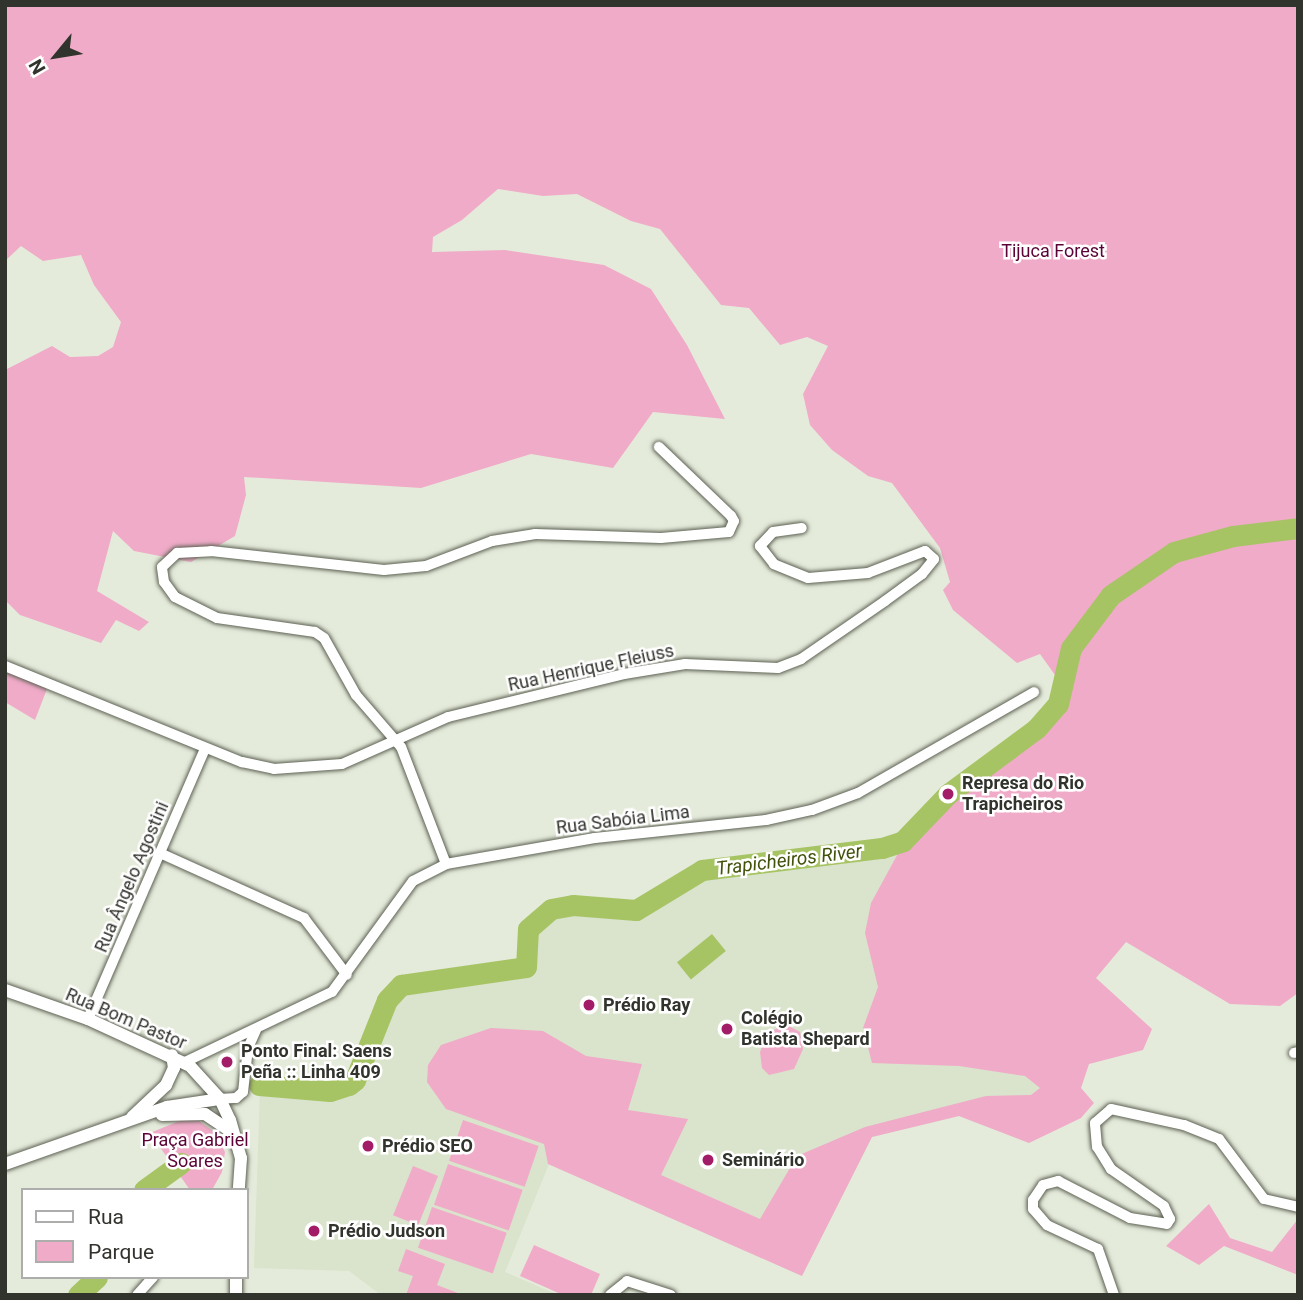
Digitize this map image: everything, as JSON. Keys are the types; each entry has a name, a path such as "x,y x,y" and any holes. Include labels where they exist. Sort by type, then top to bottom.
{"street":[{"path":"446,864 395,740 356,695 324,638 315,632 217,618 192,607 175,597 164,583 162,567 166,559 185,551 211,551 384,570 426,566 492,541 535,534 661,538 729,532 734,521 731,516 659,447"},
{"name":"Rua Henrique Fleiuss","path":"5,666 205,748 274,769 309,769 342,764 395,740 474,710 654,668 778,668 802,659 864,616 922,574 933,559 925,551 868,573 808,578 775,564 760,546 773,532 802,528"},
{"name":"Rua Sabóia Lima","path":"185,1062 332,992 413,881 446,864 596,838 766,820 812,810 858,793 1034,692"},
{"name":"Rua Ângelo Agostini","path":"88,1019 205,748"},
{"path":"160,853 304,918 347,975"},
{"name":"Rua Bom Pastor","path":"5,990 88,1019 185,1062 220,1100 236,1138 240,1184"},
{"path":"5,1164 176,1105 236,1098 243,1092 248,1048 257,1030"},
{"path":"124,1124 166,1085 174,1068 172,1055"},
{"path":"1114,1295 1098,1249 1039,1219 1033,1209 1036,1192 1058,1181 1130,1218 1167,1224 1171,1219 1164,1206 1102,1158 1093,1137 1096,1123 1111,1109 1124,1108 1202,1131 1228,1146 1264,1199 1298,1207"},
{"path":"124,1124 164,1115 205,1114 226,1125 236,1138"},
{"path":"137,1295 151,1279"},
{"path":"610,1295 627,1281 638,1281 671,1295"}],"shaded area":[{"name":"Colégio Batista Shepard","path":"954,791 1126,942 1096,978 1029,1143 959,1116 872,1137 802,1276 549,1164 505,1272 558,1295 381,1295 349,1271 254,1268 260,1089 333,1096 355,1087 393,996 414,984 530,970 530,931 553,914 574,910 635,916 707,874 901,848"},
{"path":"712,934 726,951 691,979 677,962"}],"green space":[{"name":"Tijuca Forest","path":"5,5 1298,5 1298,993 1280,1006 1230,1004 1126,942 1096,978 1152,1029 1143,1050 1089,1064 1081,1088 1094,1103 1081,1118 1029,1143 959,1116 872,1137 802,1276 548,1164 544,1144 446,1109 427,1082 428,1065 441,1045 491,1028 543,1031 586,1056 642,1064 628,1110 688,1119 661,1175 760,1219 797,1156 865,1127 986,1096 1031,1095 1040,1088 1025,1076 959,1066 872,1063 863,1028 878,987 865,933 871,903 901,848 941,810 954,784 1018,745 1065,689 1040,654 1017,663 953,610 943,590 950,582 940,548 892,483 868,476 832,450 810,425 803,394 828,346 807,337 780,345 749,308 721,305 660,229 631,221 577,194 543,196 498,189 462,220 433,237 432,252 505,250 604,265 651,289 687,345 725,419 653,412 613,468 531,454 421,488 244,477 246,495 235,536 191,562 134,551 113,531 97,591 149,622 139,631 116,620 101,643 20,615 5,600 5,370 52,346 70,357 98,356 113,347 121,322 94,285 81,255 43,261 21,246 5,261"},
{"path":"5,668 47,689 35,720 5,702"},
{"path":"785,1024 800,1032 803,1049 794,1069 769,1075 762,1068 760,1052 768,1033"},
{"name":"Praça Gabriel Soares","path":"184,1119 199,1121 216,1133 225,1152 222,1172 213,1188 189,1188 150,1133"},
{"path":"463,1120 539,1146 525,1187 449,1161"},
{"path":"448,1164 523,1190 509,1230 434,1205"},
{"path":"413,1166 438,1176 418,1225 393,1215"},
{"path":"1209,1204 1230,1238 1272,1252 1298,1219 1298,1275 1224,1246 1199,1265 1166,1246"},
{"path":"432,1207 507,1233 493,1273 418,1248"},
{"path":"534,1245 600,1274 591,1295 563,1295 520,1276"},
{"path":"406,1249 445,1264 437,1285 463,1295 406,1295 413,1276 398,1271"}],"waterway":[{"name":"Trapicheiros River","path":"259,1085 330,1091 349,1085 355,1080 387,1000 401,985 526,967 528,929 551,909 573,905 636,910 702,870 882,848 903,841 948,794 1036,729 1058,704 1071,648 1111,595 1174,552 1233,536 1298,528"},
{"name":"Trapicheiros River","path":"147,1188 181,1163"},
{"name":"Trapicheiros River","path":"78,1295 95,1279"}],"place":[{"name":"Represa do Rio Trapicheiros","path":"948,794"},
{"name":"Prédio Ray","path":"589,1005"},
{"name":"Colégio Batista Shepard","path":"727,1029"},
{"name":"Ponto Final: Saens Peña :: Linha 409","path":"227,1062"},
{"name":"Prédio SEO","path":"368,1146"},
{"name":"Seminário","path":"708,1160"},
{"name":"Prédio Judson","path":"314,1231"}]}
